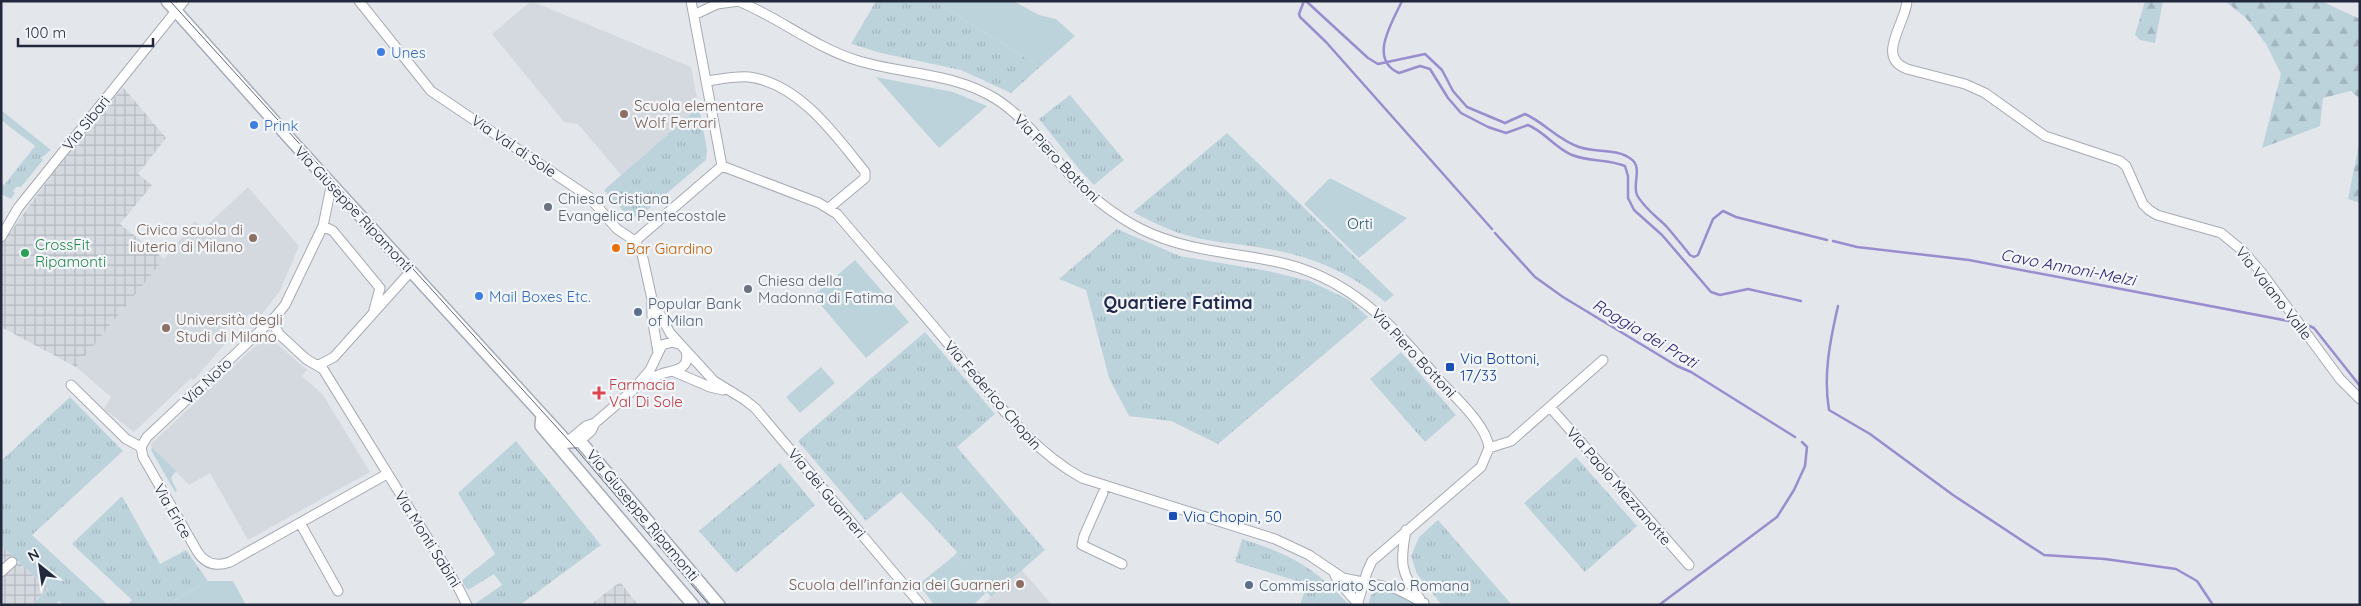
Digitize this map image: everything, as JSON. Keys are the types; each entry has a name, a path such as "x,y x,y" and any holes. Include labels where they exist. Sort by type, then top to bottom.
{"street":[{"name":"Via Giuseppe Ripamonti","path":"167,1 329,182 542,414 541,426 562,443 565,454 693,605"},
{"name":"Via Sibari","path":"1,237 18,208 184,1"},
{"name":"Via Val di Sole","path":"358,1 431,91 589,197 617,228 635,241"},
{"path":"673,372 661,367 657,355 652,318 652,299 642,254 635,241 722,166 691,1"},
{"name":"Via Piero Bottoni","path":"694,15 717,4 739,1 855,60 942,77 961,83 996,99 1022,121 1080,186 1120,217 1148,232 1175,244 1273,261 1304,269 1354,293 1407,342 1482,429 1489,448"},
{"name":"Via Vaiano Valle","path":"1907,1 1893,44 1892,53 1897,64 1907,69 1974,88 1985,93 2045,136 2120,161 2126,166 2143,204 2149,210 2157,215 2203,227 2230,238 2261,272 2340,379 2360,399"},
{"path":"707,81 740,77 759,79 776,84 803,102 865,172 865,178 829,208"},
{"name":"Via Federico Chopin","path":"722,166 829,208 837,214 1039,450 1063,467 1082,478 1287,543 1343,578 1397,589 1424,604"},
{"name":"Via Noto","path":"141,447 147,437 276,316 286,303 323,226 325,206 331,187 329,182"},
{"path":"323,226 333,231 380,288 374,311"},
{"path":"276,316 274,325 280,334 306,359 319,365 334,357 411,271"},
{"path":"562,443 586,426 595,423 632,391 655,377 673,372 685,364 683,347 667,328 652,299"},
{"path":"632,391 665,343 672,342 683,347"},
{"name":"Via dei Guarneri","path":"683,347 714,381 756,409 921,605"},
{"path":"1359,603 1364,581 1372,561 1481,467 1489,448 1511,441 1604,360"},
{"name":"Via Monti Sabini","path":"319,365 459,589 466,605"},
{"name":"Via dei Guarneri","path":"673,372 710,387 726,390"},
{"path":"71,385 129,442 141,447"},
{"name":"Via Paolo Mezzanotte","path":"1550,407 1689,565"},
{"path":"580,441 591,431 595,423"},
{"name":"Via Giuseppe Ripamonti","path":"562,443 580,441 719,605"},
{"name":"Via Erice","path":"141,447 143,457 197,551 209,563 221,564 230,562 300,523"},
{"name":"Via Monti Sabini","path":"300,523 387,474"},
{"path":"1103,493 1082,544 1122,564"},
{"path":"300,523 338,591"},
{"path":"1406,530 1401,558 1402,568 1408,583 1424,604"},
{"path":"1,572 12,562"},
{"name":"Via Federico Chopin","path":"1334,573 1338,581 1359,603"},
{"path":"1361,591 1373,583"}],"shaded area":[{"name":"Scuola elementare Wolf Ferrari","path":"531,1 691,67 699,107 621,175 578,124 564,122 492,34"},
{"path":"123,87 166,138 138,174 152,185 120,224 164,259 76,367 1,327 1,245 56,169"},
{"name":"Università degli Studi di Milano","path":"248,187 299,246 280,291 262,314 249,314 239,326 231,320 222,332 229,339 194,380 191,378 134,432 104,409 111,397 76,367 195,221 203,229"},
{"path":"267,335 307,370 302,376 323,395 370,472 248,540 210,473 189,485 150,445"},
{"path":"1,545 48,589 32,605 1,605"},
{"name":"Scuola dell'infanzia dei Guarneri","path":"1022,570 1052,605 982,605 991,597"},
{"path":"620,582 638,605 590,605"}],"green space":[{"path":"876,1 934,1 1040,67 1011,93 961,70 881,53 851,44"},
{"path":"934,1 1013,1 1039,15 1056,19 1075,36 1040,67"},
{"path":"2145,1 2163,1 2155,43 2140,40 2135,35"},
{"path":"2225,1 2321,1 2360,19 2360,99 2351,91 2323,98 2320,126 2262,148 2281,74 2266,44 2246,18"},
{"path":"876,77 953,92 987,106 939,148"},
{"path":"1070,95 1124,160 1094,185 1039,119"},
{"path":"699,107 707,149 706,160 639,217 627,215 604,190"},
{"path":"1,110 51,150 41,158 43,160 21,187 16,187 11,199 1,194 1,183 4,185 35,146 1,120"},
{"path":"1227,133 1394,295 1385,302 1355,280 1322,264 1269,249 1185,235 1133,212"},
{"path":"2360,139 2360,203 2348,199"},
{"name":"Orti","path":"1330,178 1407,218 1359,258 1304,204"},
{"path":"1117,229 1180,256 1268,271 1310,281 1349,300 1368,317 1218,444 1171,421 1129,416 1109,378 1086,290 1059,279"},
{"path":"855,260 909,322 866,358 813,296"},
{"path":"925,332 995,414 957,447 1045,550 991,597 955,555 957,552 901,492 866,521 798,441"},
{"path":"1401,352 1456,415 1425,442 1370,379"},
{"path":"821,367 835,383 800,413 786,397"},
{"path":"70,397 123,451 32,535 108,605 64,605 59,601 55,605 32,605 48,589 1,545 1,461"},
{"path":"516,441 601,545 520,605 477,605 476,603 502,585 494,574 468,590 461,581 495,554 458,493"},
{"path":"152,447 176,471 171,478 177,491 175,492 151,450"},
{"path":"1576,457 1637,526 1585,572 1524,503"},
{"path":"780,463 815,505 736,573 699,531"},
{"path":"122,496 160,564 186,550 208,581 166,605 127,605 132,600 72,544"},
{"path":"1438,520 1512,605 1442,605 1417,574 1411,556 1419,537"},
{"path":"1242,539 1268,548 1303,565 1335,590 1325,591 1310,605 1300,605 1307,584 1235,562"},
{"path":"955,555 987,592 973,605 934,605 919,584"},
{"path":"208,581 233,581 246,605 166,605"},
{"path":"1335,590 1349,605 1310,605 1325,591"},
{"path":"1379,590 1404,596 1416,605 1368,605 1371,595"}],"waterway":[{"name":"Roggia dei Prati","path":"1304,1 1299,14 1300,17 1326,42 1492,229"},
{"name":"Cavo Annoni-Melzi","path":"1306,1 1368,58 1378,64 1425,54 1442,70 1453,91 1467,107 1505,123 1525,114 1571,144 1586,149 1619,153 1631,159 1637,171 1636,191 1640,200 1666,226 1690,255 1694,257 1698,255 1713,219 1723,211 1736,217 1827,240"},
{"path":"1402,1 1385,40 1385,59 1390,67 1399,73 1420,66 1430,69 1448,98 1461,113 1488,127 1506,133 1528,125 1572,155 1625,166 1628,176 1628,198 1634,210 1662,235 1711,292 1720,295 1748,289 1801,301"},
{"name":"Roggia dei Prati","path":"1495,233 1535,277 1563,297 1677,366 1691,372 1795,437"},
{"name":"Cavo Annoni-Melzi","path":"1833,241 1857,247 1969,260 2294,322"},
{"path":"1838,306 1827,371 1829,410 1870,434 1953,495 2044,555 2105,559 2176,569 2197,581 2213,605"},
{"name":"Cavo Annoni-Melzi","path":"2307,325 2314,328 2360,386"},
{"name":"Roggia dei Prati","path":"1659,605 1777,517 1794,490 1805,466 1807,447 1802,442"}],"tram line":[{"path":"170,1 571,443 709,605"}],"place":[{"name":"Unes","path":"381,52"},
{"name":"Scuola elementare Wolf Ferrari","path":"624,114"},
{"name":"Prink","path":"254,125"},
{"name":"Chiesa Cristiana Evangelica Pentecostale","path":"548,207"},
{"name":"Civica scuola di liuteria di Milano","path":"253,238"},
{"name":"Bar Giardino","path":"616,248"},
{"name":"CrossFit Ripamonti","path":"25,253"},
{"name":"Chiesa della Madonna di Fatima","path":"748,289"},
{"name":"Mail Boxes Etc.","path":"479,296"},
{"name":"Popular Bank of Milan","path":"638,312"},
{"name":"Università degli Studi di Milano","path":"166,328"},
{"name":"Via Bottoni, 17/33","path":"1450,367"},
{"name":"Farmacia Val Di Sole","path":"599,393"},
{"name":"Via Chopin, 50","path":"1173,516"},
{"name":"Scuola dell'infanzia dei Guarneri","path":"1020,584"},
{"name":"Commissariato Scalo Romana","path":"1249,585"}],"district":[{"name":"Quartiere Fatima","path":"1178,302"}]}
